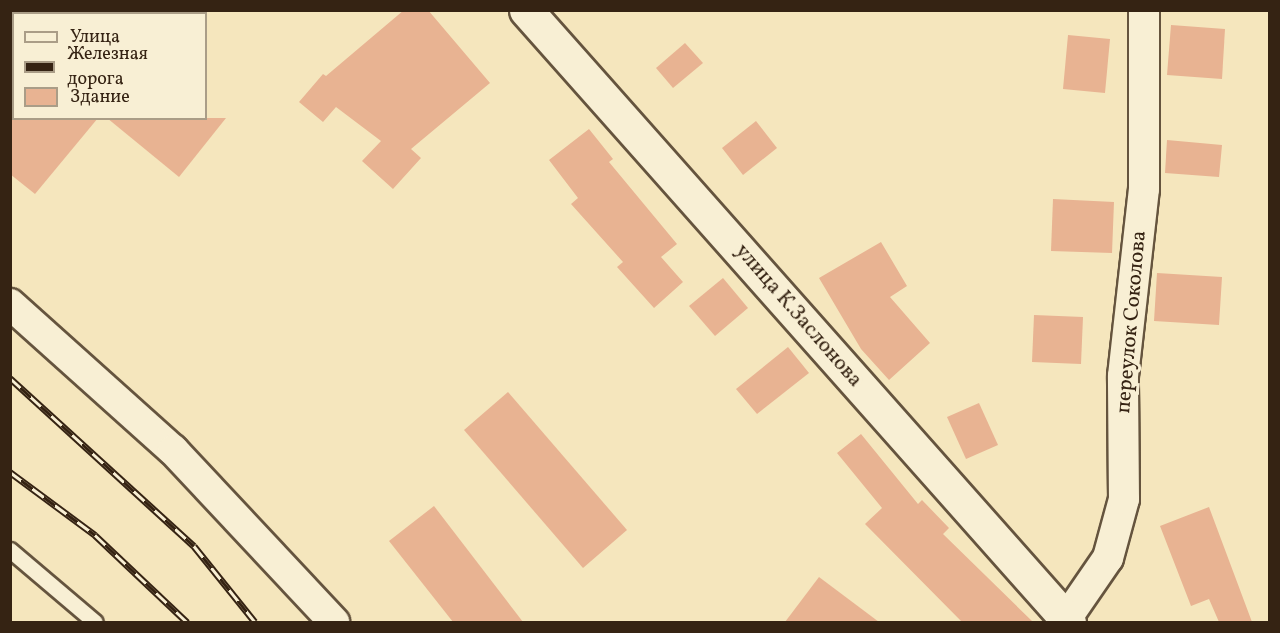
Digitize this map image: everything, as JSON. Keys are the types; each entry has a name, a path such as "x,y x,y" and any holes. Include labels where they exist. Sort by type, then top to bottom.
{"street":[{"name":"улица К.Заслонова","path":"526,10 1068,621"},
{"name":"переулок Соколова","path":"1068,621 1108,558 1124,499 1123,376 1144,189 1144,10"},
{"path":"10,304 173,450 334,622"}],"lane":[{"path":"10,550 95,622"}],"building":[{"path":"404,10 428,10 490,83 411,149 421,158 393,189 362,161 381,141 336,107 323,122 299,102 323,74 326,76"},
{"path":"1171,25 1225,29 1222,79 1167,75"},
{"path":"1068,35 1110,39 1105,93 1063,89"},
{"path":"685,43 703,63 673,88 656,68"},
{"path":"10,118 12,120 96,120 35,194 10,174"},
{"path":"226,118 179,177 109,120"},
{"path":"756,121 777,148 743,175 722,148"},
{"path":"589,129 613,159 609,162 677,244 661,257 683,282 654,308 617,267 623,262 571,204 578,198 549,160"},
{"path":"1167,140 1222,145 1219,177 1165,173"},
{"path":"1053,199 1114,202 1112,253 1051,251"},
{"path":"881,242 907,286 890,297 930,343 889,380 861,349 819,278"},
{"path":"1157,273 1222,277 1219,325 1154,321"},
{"path":"723,278 748,308 715,336 689,306"},
{"path":"1034,315 1083,317 1081,364 1032,362"},
{"path":"788,347 809,373 757,414 736,389"},
{"path":"508,392 627,530 583,568 464,430"},
{"path":"979,403 998,445 966,459 947,417"},
{"path":"861,434 918,504 922,500 949,528 943,534 1033,622 962,622 865,524 882,508 837,453"},
{"path":"434,506 523,622 453,622 389,541"},
{"path":"1209,507 1252,622 1219,622 1209,599 1191,606 1160,526"},
{"path":"819,577 879,622 785,622"}],"railway":[{"path":"10,378 194,546 255,622"},
{"path":"10,472 95,535 187,622"}]}
